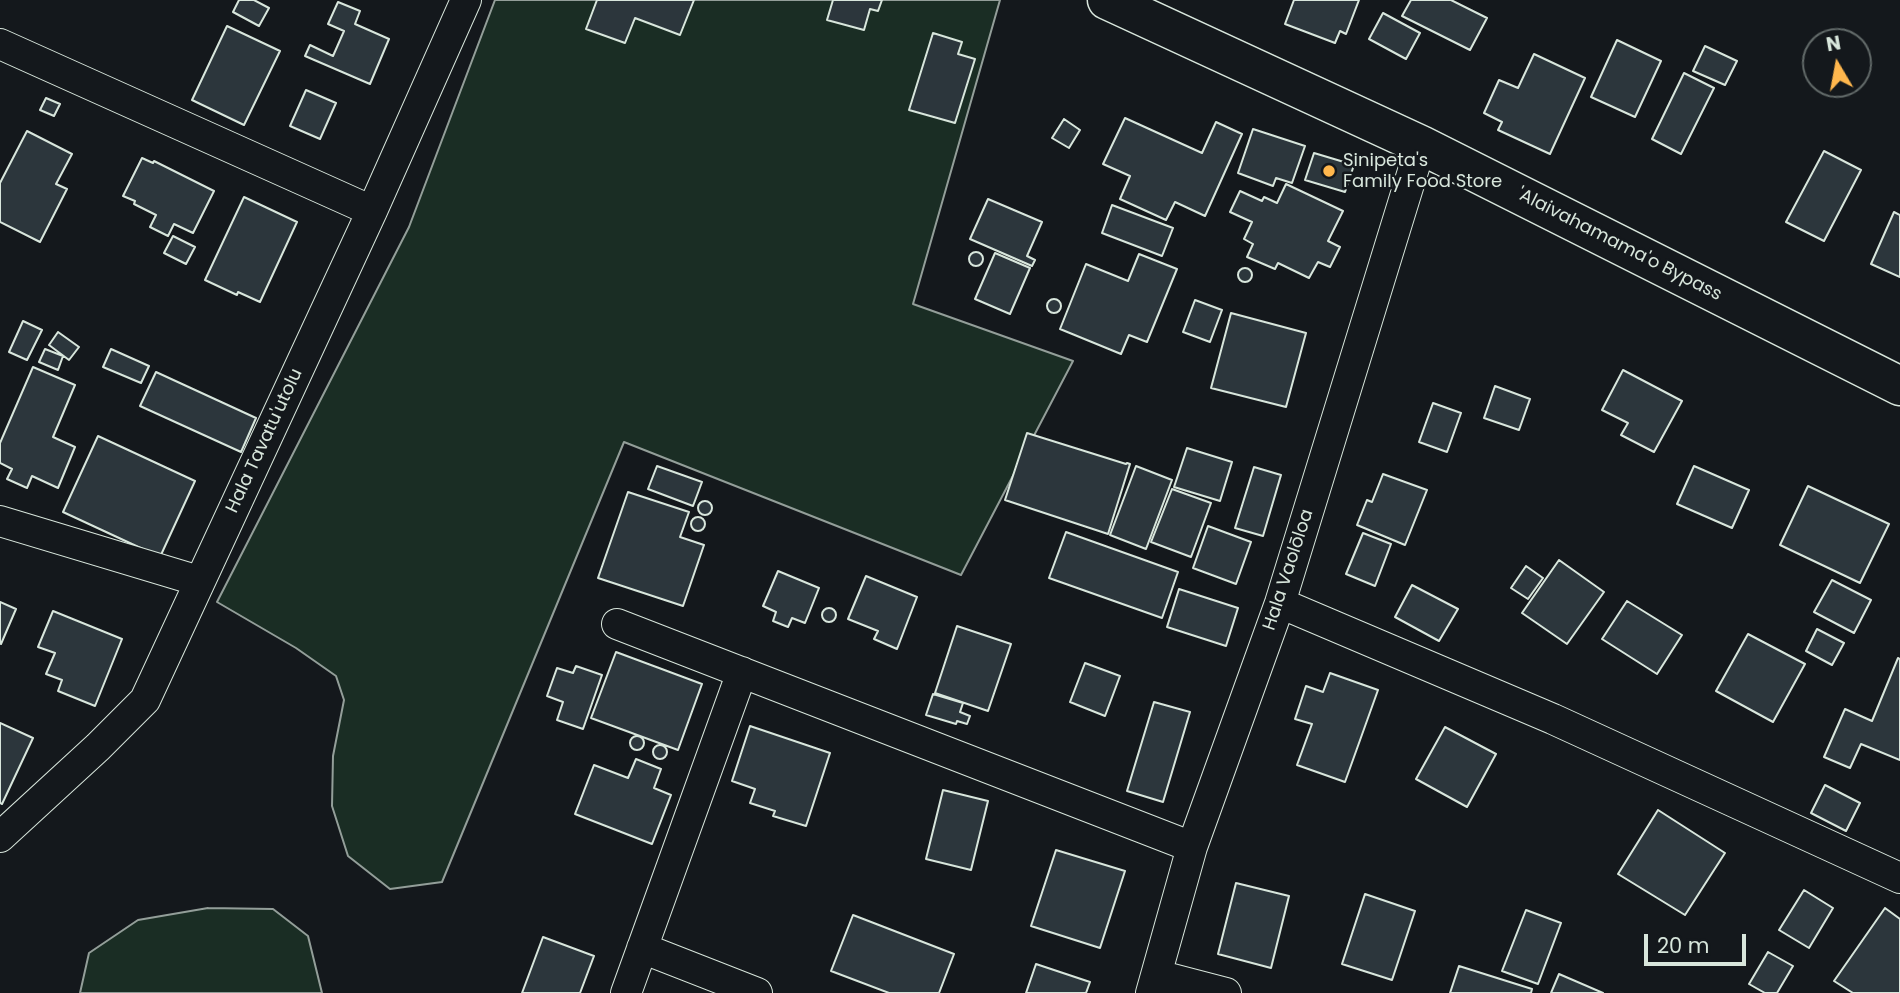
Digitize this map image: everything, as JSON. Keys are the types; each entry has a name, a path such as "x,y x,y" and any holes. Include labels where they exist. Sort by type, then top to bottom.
{"main road":[{"name":"'Alaivahamama'o Bypass","path":"1107,0 1420,145 1900,386"}],"street":[{"name":"Hala Tavatu'utolu","path":"0,837 145,700 372,211 466,0"},
{"path":"0,44 372,211"},
{"name":"Hala Vaolōloa","path":"1154,984 1192,846 1280,603 1420,145"},
{"path":"0,521 199,582"},
{"path":"1280,603 1553,719 1900,878"},
{"path":"617,624 1192,846"},
{"path":"626,993 742,672"},
{"path":"642,948 757,993"},
{"path":"1154,984 1226,993"}],"green space":[{"path":"495,0 1000,0 913,304 1073,361 961,575 624,442 442,882 390,889 348,856 332,806 333,756 344,700 336,676 296,648 217,602 409,227"},
{"path":"208,908 273,909 308,936 322,993 80,993 89,953 138,920"}],"building":[{"path":"239,0 254,0 269,8 259,26 233,12"},
{"path":"597,0 694,0 680,35 635,18 625,43 586,29"},
{"path":"833,0 882,0 878,11 870,9 864,30 827,20"},
{"path":"1294,0 1359,0 1346,34 1340,31 1335,43 1285,24"},
{"path":"1411,0 1451,0 1487,18 1470,50 1402,16"},
{"path":"338,2 360,11 355,24 389,39 370,84 305,56 310,45 333,56 344,31 328,24"},
{"path":"1383,13 1420,33 1406,59 1369,39"},
{"path":"227,26 280,51 244,125 192,100"},
{"path":"933,33 962,42 958,54 975,59 955,123 909,110"},
{"path":"1617,40 1661,61 1635,117 1591,97"},
{"path":"1705,46 1737,61 1725,85 1693,71"},
{"path":"1534,54 1585,78 1550,154 1498,130 1502,122 1484,113 1499,80 1518,88"},
{"path":"1684,73 1714,88 1681,154 1652,139"},
{"path":"306,90 336,103 320,139 290,126"},
{"path":"46,98 60,104 54,116 40,110"},
{"path":"1125,118 1202,153 1216,122 1242,134 1205,216 1175,202 1166,220 1120,199 1130,176 1103,164"},
{"path":"1064,119 1080,130 1069,148 1052,138"},
{"path":"1253,129 1305,146 1292,183 1276,178 1273,186 1238,173"},
{"path":"27,131 72,154 56,184 67,189 40,242 0,222 0,183"},
{"path":"1824,151 1861,170 1824,241 1786,222"},
{"path":"1314,153 1354,165 1345,192 1305,180"},
{"path":"142,158 153,163 154,161 214,191 193,233 174,224 168,236 150,227 156,215 123,196"},
{"path":"1286,184 1343,211 1328,241 1340,247 1330,267 1318,262 1309,278 1278,263 1275,269 1247,257 1253,244 1244,239 1252,222 1230,212 1240,191 1262,201 1264,197 1277,203"},
{"path":"244,197 297,222 260,302 205,280"},
{"path":"988,199 1042,222 1027,256 1035,260 1032,266 970,239"},
{"path":"1112,205 1173,228 1162,256 1102,233"},
{"path":"1894,212 1900,215 1900,277 1871,264"},
{"path":"173,236 195,247 186,264 164,253"},
{"path":"973,252 979,252 983,259 979,266 973,266 969,262 969,256"},
{"path":"995,253 1030,268 1010,314 975,299"},
{"path":"1139,254 1177,269 1147,342 1129,335 1121,354 1060,329 1086,264 1128,281"},
{"path":"1242,268 1248,268 1252,275 1248,282 1242,282 1238,278 1238,272"},
{"path":"1051,299 1057,299 1061,306 1057,313 1051,313 1047,309 1047,303"},
{"path":"1195,300 1222,310 1210,342 1183,332"},
{"path":"1231,313 1306,333 1286,407 1211,388"},
{"path":"23,321 42,330 27,360 9,352"},
{"path":"58,332 79,347 69,360 49,345"},
{"path":"45,349 63,356 58,370 39,362"},
{"path":"111,349 149,366 141,383 103,367"},
{"path":"33,367 75,385 53,437 75,447 58,488 32,476 27,488 7,479 12,469 0,463 0,443"},
{"path":"1623,370 1682,401 1654,452 1621,435 1628,423 1602,410"},
{"path":"156,372 256,418 241,452 140,406"},
{"path":"1495,386 1530,399 1519,430 1484,418"},
{"path":"1433,403 1461,413 1447,452 1419,442"},
{"path":"1027,433 1130,464 1108,534 1005,500"},
{"path":"98,436 195,481 160,557 63,512"},
{"path":"1187,448 1232,462 1220,501 1174,487"},
{"path":"657,466 702,482 693,506 648,489"},
{"path":"1136,466 1172,480 1146,549 1110,535"},
{"path":"1694,466 1749,490 1732,528 1677,504"},
{"path":"1254,467 1281,475 1263,536 1235,528"},
{"path":"1383,474 1427,490 1405,545 1357,525 1367,500 1372,502"},
{"path":"1808,486 1889,524 1860,583 1780,545"},
{"path":"1172,489 1211,503 1191,557 1151,542"},
{"path":"628,492 689,512 680,537 704,545 683,606 598,578"},
{"path":"702,501 708,501 712,508 708,515 702,515 698,511 698,505"},
{"path":"695,517 701,517 705,524 701,531 695,531 691,527 691,521"},
{"path":"1208,526 1251,542 1236,584 1193,568"},
{"path":"1066,532 1178,572 1162,618 1049,578"},
{"path":"1363,533 1391,544 1375,586 1346,574"},
{"path":"1559,560 1604,592 1567,644 1522,613"},
{"path":"1526,566 1543,578 1528,599 1511,588"},
{"path":"778,571 819,588 805,623 792,618 788,627 773,621 776,612 763,606"},
{"path":"866,576 917,597 897,649 874,639 878,631 848,619"},
{"path":"1832,580 1871,600 1854,633 1814,612"},
{"path":"1412,585 1458,609 1439,641 1395,617"},
{"path":"1179,589 1238,608 1226,646 1167,627"},
{"path":"1627,601 1682,635 1657,674 1602,639"},
{"path":"0,602 16,609 1,644 0,643"},
{"path":"826,608 832,608 836,615 832,622 826,622 822,618 822,612"},
{"path":"53,611 122,639 95,706 58,691 62,680 46,674 55,653 38,647"},
{"path":"957,626 1011,644 988,711 935,693"},
{"path":"1817,629 1844,643 1832,665 1806,651"},
{"path":"1748,634 1805,664 1773,722 1716,691"},
{"path":"616,652 702,684 678,750 591,718"},
{"path":"1898,658 1900,760 1861,744 1850,768 1824,757 1845,709 1872,721"},
{"path":"1085,663 1120,676 1105,716 1070,702"},
{"path":"576,666 602,675 583,729 557,720 563,702 547,696 557,668 573,673"},
{"path":"1330,673 1378,690 1345,782 1297,765 1312,724 1295,719 1306,686 1323,692"},
{"path":"933,694 963,703 960,712 970,716 967,724 957,721 956,724 926,715"},
{"path":"1154,702 1190,712 1163,802 1127,791"},
{"path":"0,723 33,738 2,804 0,803"},
{"path":"750,726 830,753 806,826 773,816 775,811 750,803 755,789 732,781"},
{"path":"1445,727 1496,754 1467,807 1416,779"},
{"path":"634,736 640,736 644,743 640,750 634,750 630,746 630,740"},
{"path":"657,745 663,745 667,752 663,759 657,759 653,755 653,749"},
{"path":"636,759 661,769 654,788 671,795 652,844 575,814 594,765 628,778"},
{"path":"1825,785 1860,803 1846,831 1811,813"},
{"path":"943,790 988,801 971,870 926,859"},
{"path":"1658,810 1725,853 1685,915 1618,874"},
{"path":"1056,850 1125,871 1100,948 1031,926"},
{"path":"1236,883 1289,896 1271,968 1218,954"},
{"path":"1804,890 1833,908 1809,948 1779,930"},
{"path":"1365,894 1415,911 1392,980 1342,964"},
{"path":"1885,908 1900,919 1900,993 1853,993 1834,981"},
{"path":"1526,910 1561,923 1538,984 1502,971"},
{"path":"853,915 954,954 939,993 889,993 831,971"},
{"path":"543,937 594,956 580,993 522,993"},
{"path":"1768,952 1793,966 1777,993 1765,993 1749,984"},
{"path":"1036,964 1090,982 1086,993 1026,993"},
{"path":"1459,966 1532,989 1531,993 1450,993"},
{"path":"1559,974 1603,993 1551,993"}],"place":[{"name":"Sinipeta's Family Food Store","path":"1329,171"}]}
